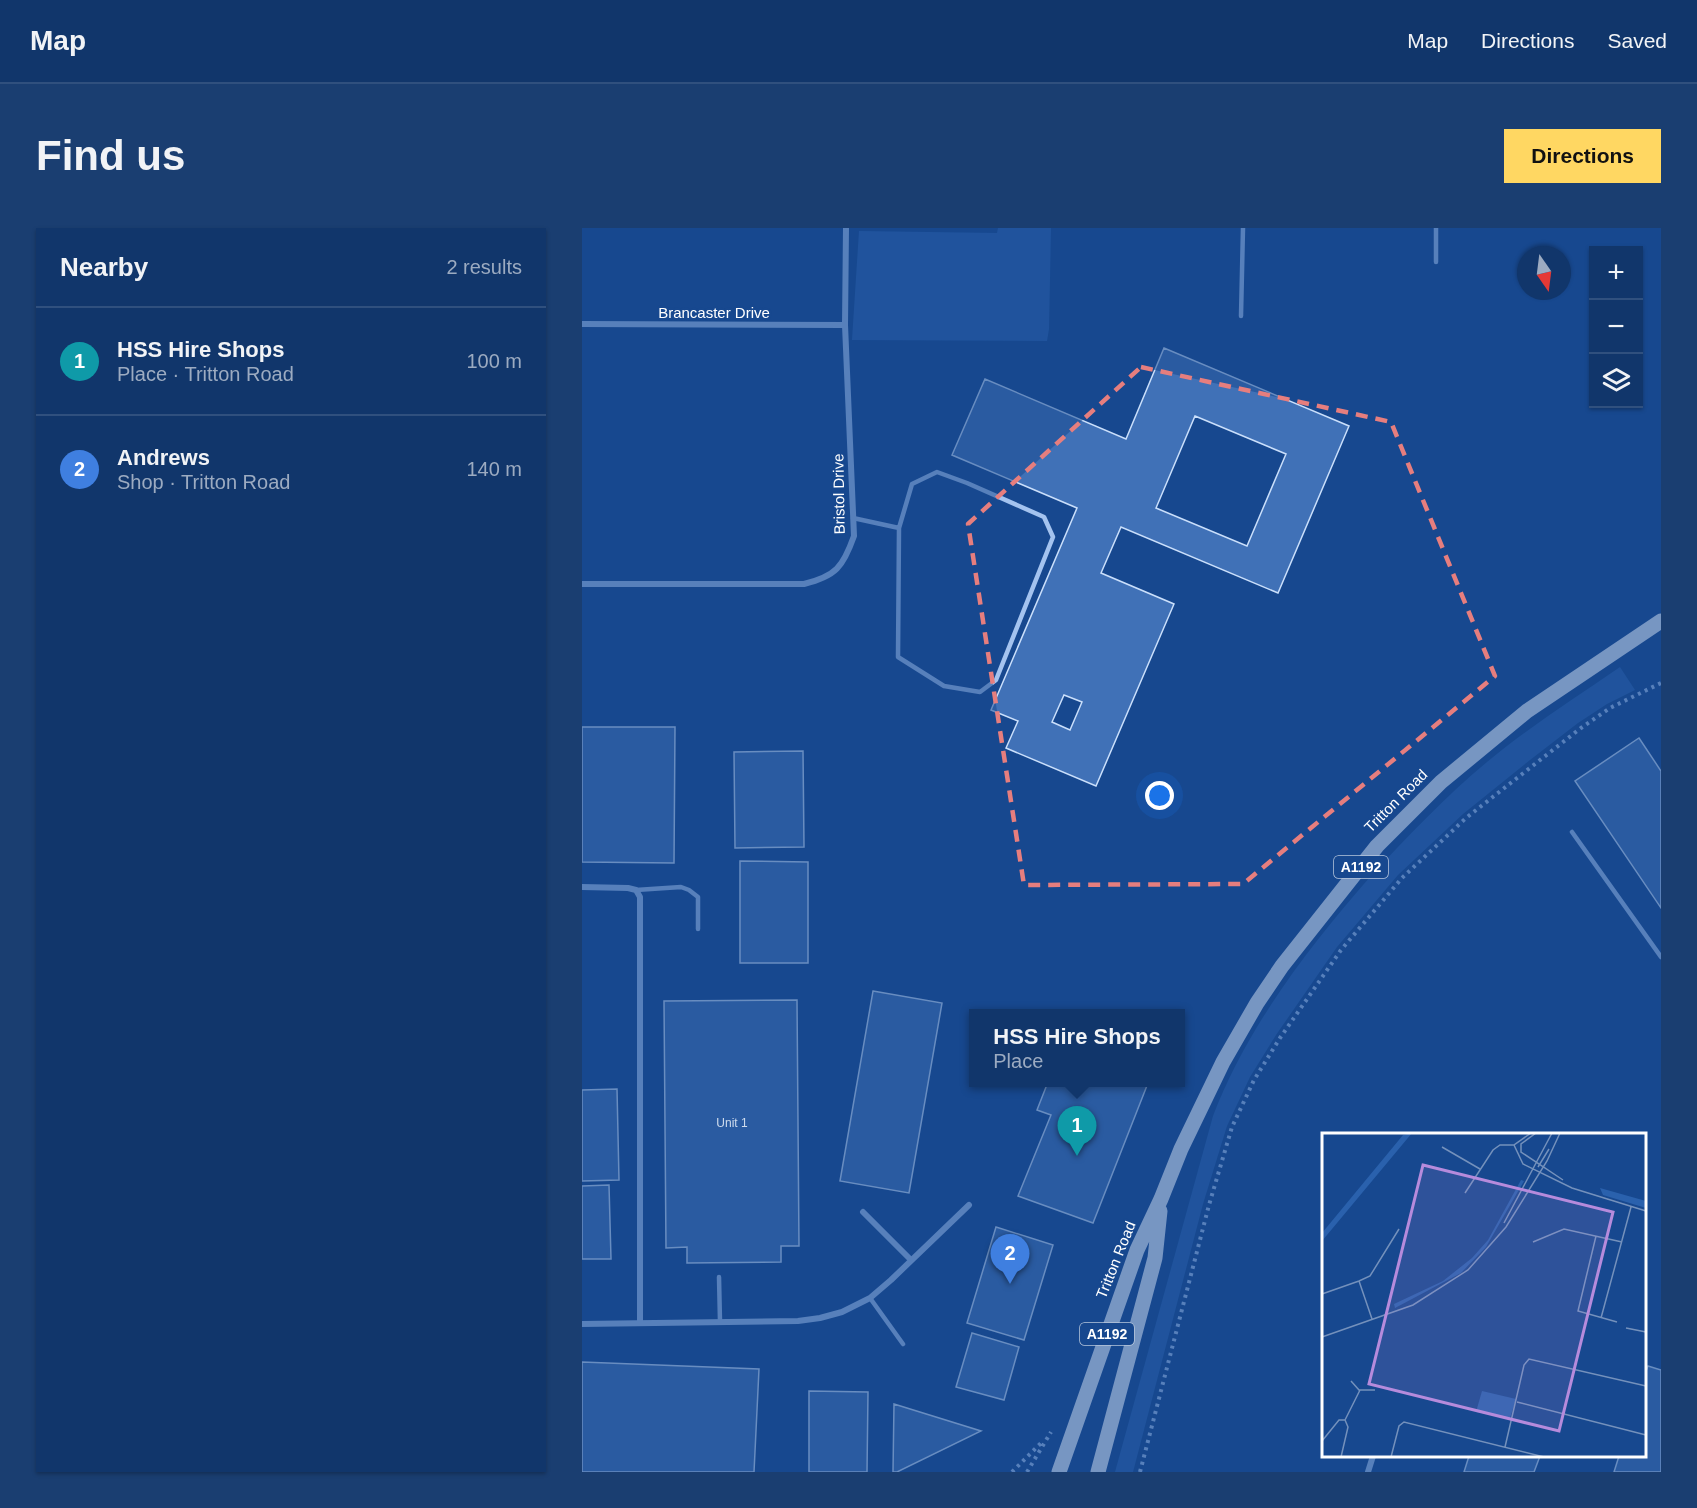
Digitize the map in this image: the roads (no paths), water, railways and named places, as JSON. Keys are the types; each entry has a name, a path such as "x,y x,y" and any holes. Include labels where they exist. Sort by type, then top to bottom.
{"main road":[{"name":"Tritton Road","path":"1059,1472 1137,1250 1181,1149 1223,1062 1257,1003 1282,966 1377,846 1441,782 1527,711 1661,621"},
{"name":"Tritton Road","path":"1098,1472 1155,1258 1161,1199"}],"street":[{"name":"Bristol Drive","path":"582,584 804,584 821,580 835,571 847,556 854,536 854,518 845,325 846,228"},
{"name":"Brancaster Drive","path":"582,324 845,325"},
{"path":"582,887 628,888 636,890 640,897 640,1323"},
{"path":"582,1324 798,1321 843,1312 870,1298 969,1205"},
{"path":"863,1212 911,1260"},
{"path":"1368,1472 1372,1457"}],"lane":[{"path":"1241,316 1243,228"},
{"path":"1436,228 1436,262"},
{"path":"937,472 1044,517 1053,537 996,680 980,692 944,686 898,657 899,528 912,484 937,472"},
{"path":"854,518 899,528"},
{"path":"1572,832 1661,957"},
{"path":"636,890 681,887 689,890 698,897 698,929"},
{"path":"719,1277 720,1322"},
{"path":"870,1298 903,1344"}],"place":[{"name":"HSS Hire Shops","path":"1077,1156"},
{"name":"Andrews","path":"1010,1284"}]}
